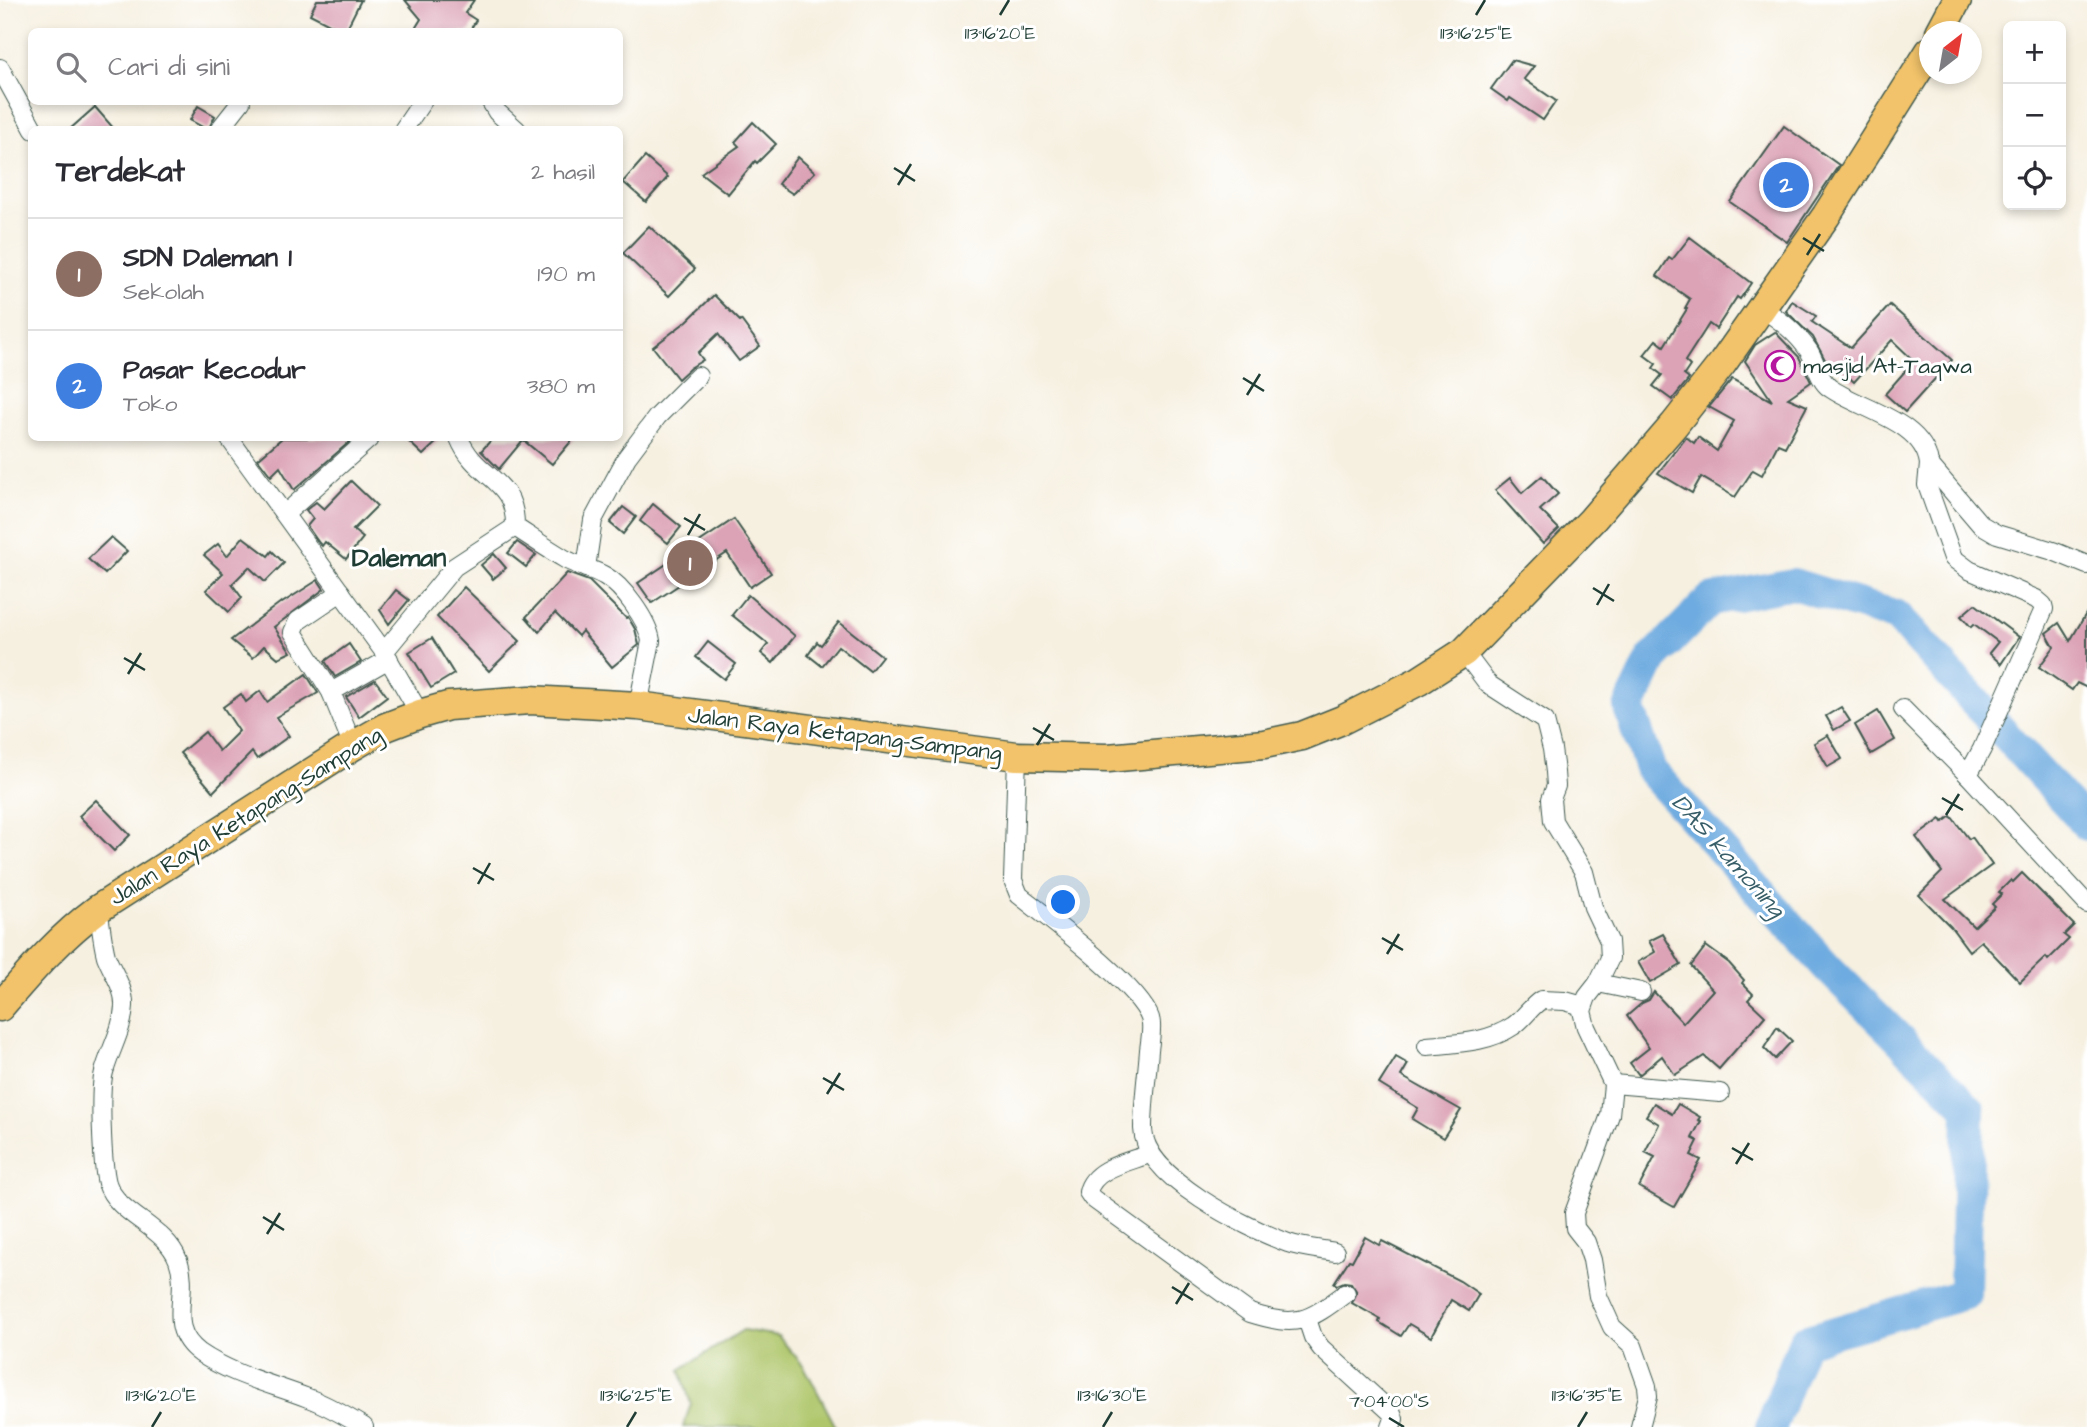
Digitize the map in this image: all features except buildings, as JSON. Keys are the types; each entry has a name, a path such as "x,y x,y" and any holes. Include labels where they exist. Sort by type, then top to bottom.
{"main road":[{"path":"1946,21 1957,0"},
{"name":"Jalan Raya Ketapang-Sampang","path":"0,1007 70,929 98,909 353,746 386,727 448,706 530,700 638,706 1017,756 1108,758 1264,744 1302,736 1382,701 1464,652 1592,520 1674,425 1826,216 1919,68"}],"street":[{"path":"0,68 32,126"},
{"path":"222,126 239,105"},
{"path":"406,126 420,105"},
{"path":"493,105 513,126"},
{"path":"1762,307 1792,329 1810,353 1829,387 1882,414 1917,440 1928,456 1927,485 1953,558 1969,570 2036,599 2043,605 2043,613 1968,775"},
{"path":"586,568 593,520 627,457 657,417 698,376"},
{"path":"231,441 386,656 420,714"},
{"path":"285,514 367,441"},
{"path":"460,441 468,457 505,490 513,501 515,527"},
{"path":"1929,464 1980,524 1997,534 2035,544 2087,565"},
{"path":"515,527 568,561 605,576 619,587 650,631 651,640 638,706"},
{"path":"331,692 386,656 454,566 515,527"},
{"path":"341,592 298,621 293,632 331,692 353,746"},
{"path":"1464,652 1488,684 1545,721 1555,772 1556,786 1551,799 1553,821 1584,872 1592,907 1609,941 1611,958 1583,1006 1586,1027 1613,1084 1610,1115 1574,1213 1575,1228 1586,1242 1598,1296 1612,1327 1633,1346 1647,1385 1648,1396 1640,1427"},
{"path":"1903,709 2087,904"},
{"path":"1017,756 1013,880 1018,895 1094,955 1136,997 1150,1018 1143,1134 1149,1154 1171,1178 1231,1218 1289,1244 1335,1252"},
{"path":"98,909 106,955 125,1003 122,1020 103,1073 100,1095 106,1181 112,1194 170,1245 178,1260 183,1279 180,1324 183,1336 201,1353 234,1371 310,1398 364,1427"},
{"path":"1598,984 1641,992"},
{"path":"1427,1046 1472,1042 1500,1032 1513,1026 1541,1000 1565,1001 1583,1006"},
{"path":"1613,1084 1720,1093"},
{"path":"1149,1154 1096,1176 1089,1184 1088,1192 1092,1198 1250,1313 1280,1322 1307,1319 1346,1293"},
{"path":"1307,1319 1313,1337 1321,1348 1390,1410 1394,1416 1391,1427"}],"green space":[{"path":"743,1330 778,1336 804,1366 836,1427 683,1427 691,1404 680,1370"}],"waterway":[{"name":"DAS kamoning","path":"1771,1427 1804,1341 1965,1294 1969,1109 1827,967 1651,771 1629,708 1652,659 1710,600 1793,584 1897,616 2087,825"}],"place":[{"name":"Pasar Kecodur","path":"1786,185"},
{"name":"masjid At-Taqwa","path":"1780,366"},
{"name":"SDN Daleman 1","path":"690,563"}],"district":[{"name":"Daleman","path":"399,558"}]}
